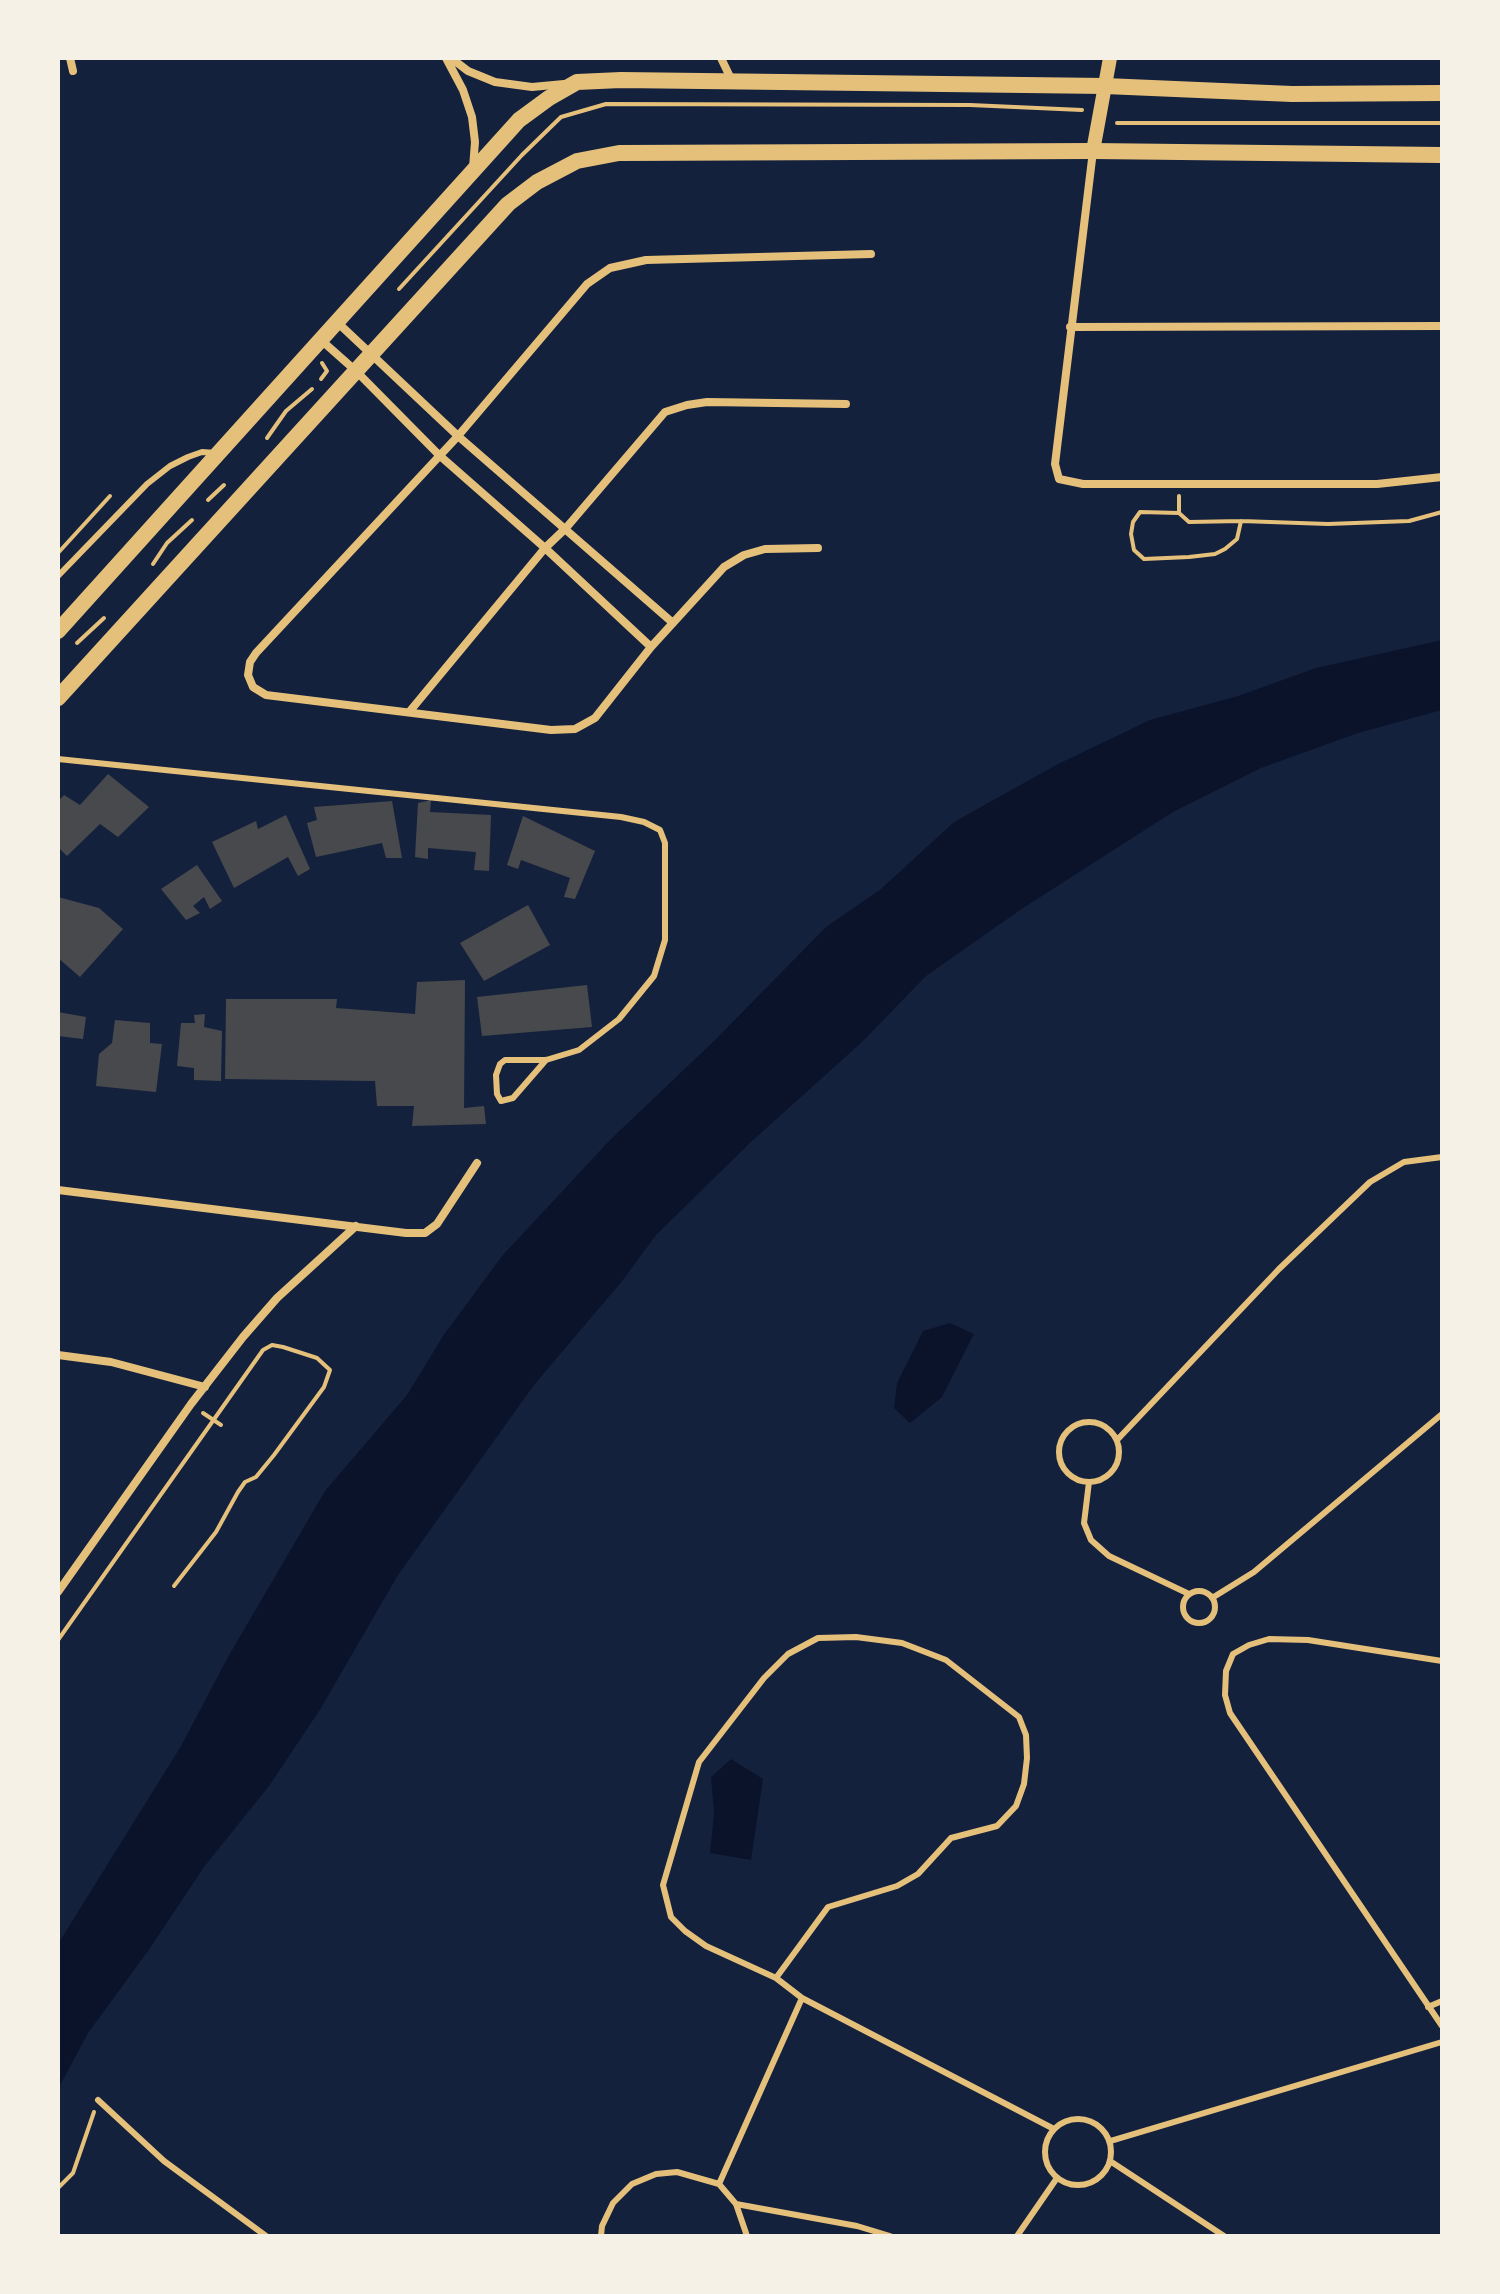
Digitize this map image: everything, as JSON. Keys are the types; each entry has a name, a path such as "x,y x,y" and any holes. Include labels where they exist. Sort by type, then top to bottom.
{"main road":[{"path":"58,631 219,453 320,348 337,321 519,120 577,82 732,81 1105,86 1292,94 1442,93"},
{"path":"61,690 508,204 537,182 577,161 619,153 1093,151 1442,155"}],"street":[{"path":"70,58 73,71"},
{"path":"449,58 468,71 495,82 532,87 577,82"},
{"path":"449,58 472,117 475,142 473,170"},
{"path":"721,58 732,81"},
{"path":"1110,58 1093,151 1070,327 1055,464 1059,479 1083,484 1377,484 1442,477"},
{"path":"818,548 765,549 744,555 724,567 651,647 595,718 575,729 551,730 266,695 253,687 248,675 250,662 256,653 458,436 587,284 610,268 646,260 871,254"},
{"path":"337,321 458,436 673,623"},
{"path":"1070,327 1442,326"},
{"path":"320,348 356,371 439,455 651,647"},
{"path":"410,711 545,548 566,528 665,412 707,402 846,404"},
{"path":"58,1190 425,1233 437,1224 477,1163"},
{"path":"58,1592 191,1404 277,1298 356,1226"},
{"path":"58,1355 111,1362 205,1387"}],"lane":[{"path":"58,576 147,484 170,466 202,452 219,453"},
{"path":"58,759 621,817 644,822 660,830 665,843 665,940 654,976 619,1019 579,1050 546,1060 505,1060 500,1064 496,1075 497,1094 501,1101 513,1098 546,1060"},
{"path":"1117,1440 1279,1269 1370,1182 1404,1162 1442,1157"},
{"path":"1212,1598 1254,1572 1442,1414"},
{"path":"1090,1421 1111,1430 1120,1452 1117,1464 1110,1473 1101,1480 1089,1482 1067,1473 1059,1451 1068,1430 1078,1423 1090,1421"},
{"path":"1089,1482 1084,1503 1084,1523 1091,1540 1109,1556 1189,1594 1202,1591 1212,1598 1215,1610 1208,1620 1196,1622 1185,1616 1183,1604 1189,1594"},
{"path":"776,1978 828,1907 897,1886 918,1874 951,1838 997,1826 1016,1806 1024,1784 1027,1758 1026,1735 1019,1717 946,1660 902,1643 856,1637 818,1638 788,1654 764,1678 699,1762 666,1868 663,1885 665,1903 671,1917 695,1938 776,1978 802,1998 1054,2129"},
{"path":"1442,1661 1308,1640 1269,1639 1233,1654 1226,1671 1225,1695 1230,1713 1442,2026"},
{"path":"719,2184 802,1998"},
{"path":"1428,2007 1442,2001"},
{"path":"1110,2141 1442,2042"},
{"path":"98,2100 164,2161 266,2236"},
{"path":"1078,2118 1092,2121 1103,2129 1110,2141 1110,2161 1102,2175 1088,2184 1072,2185 1057,2178 1048,2167 1046,2141 1054,2129 1065,2121 1078,2118"},
{"path":"1110,2161 1224,2236"},
{"path":"601,2236 602,2226 613,2203 632,2184 656,2174 677,2172 719,2184 736,2204 747,2236"},
{"path":"1017,2236 1057,2178"},
{"path":"736,2204 857,2226 890,2236"}],"path":[{"path":"1118,123 1442,123"},
{"path":"263,445 286,411 327,371 320,348"},
{"path":"208,500 229,481"},
{"path":"58,553 110,496"},
{"path":"1241,521 1237,539 1215,554 1144,559 1134,550 1131,534 1133,522 1140,512 1179,513 1189,522 1241,521 1328,524 1409,521 1442,512"},
{"path":"58,1640 263,1350 272,1345 317,1358 330,1370 324,1387 256,1477 245,1482 216,1532 174,1586"},
{"path":"191,1404 221,1425"},
{"path":"58,2188 73,2173 98,2100"}],"water":[{"path":"1442,640 1442,710 1358,733 1261,768 1173,812 1023,908 926,976 862,1042 752,1141 656,1235 623,1280 534,1385 398,1575 321,1708 269,1786 204,1867 88,2033 58,2089 58,1944 181,1746 228,1657 325,1491 407,1395 443,1336 502,1256 610,1140 714,1041 826,927 881,889 954,822 1058,764 1150,720 1238,696 1316,668"},
{"path":"950,1323 974,1334 942,1397 910,1423 894,1408 897,1383 923,1331"},
{"path":"731,1759 763,1779 751,1860 710,1853 714,1813 711,1777"}],"building":[{"path":"108,774 149,807 118,837 100,824 67,856 58,847 58,801 64,795 80,805"},
{"path":"431,800 430,812 491,815 489,871 474,870 476,852 428,848 428,859 415,857 418,803"},
{"path":"392,801 402,858 386,858 382,843 316,857 307,823 317,820 314,807"},
{"path":"286,815 310,869 298,876 288,857 234,888 212,842 256,821 258,829"},
{"path":"523,816 595,851 575,899 564,897 570,878 521,860 518,869 507,865"},
{"path":"197,865 222,901 210,909 204,897 193,906 200,913 186,920 161,889"},
{"path":"58,897 99,908 123,929 80,977 58,958"},
{"path":"528,905 550,945 484,981 460,943"},
{"path":"465,980 464,1108 484,1106 486,1124 412,1126 414,1106 377,1106 375,1081 225,1079 226,999 337,999 336,1008 415,1014 417,982"},
{"path":"587,985 592,1027 482,1036 477,997"},
{"path":"58,1012 86,1017 83,1039 58,1036"},
{"path":"205,1014 204,1027 222,1031 221,1081 194,1080 194,1068 177,1066 181,1023 195,1023 194,1015"},
{"path":"115,1020 150,1023 150,1043 162,1044 156,1092 96,1086 99,1054 112,1043"}]}
